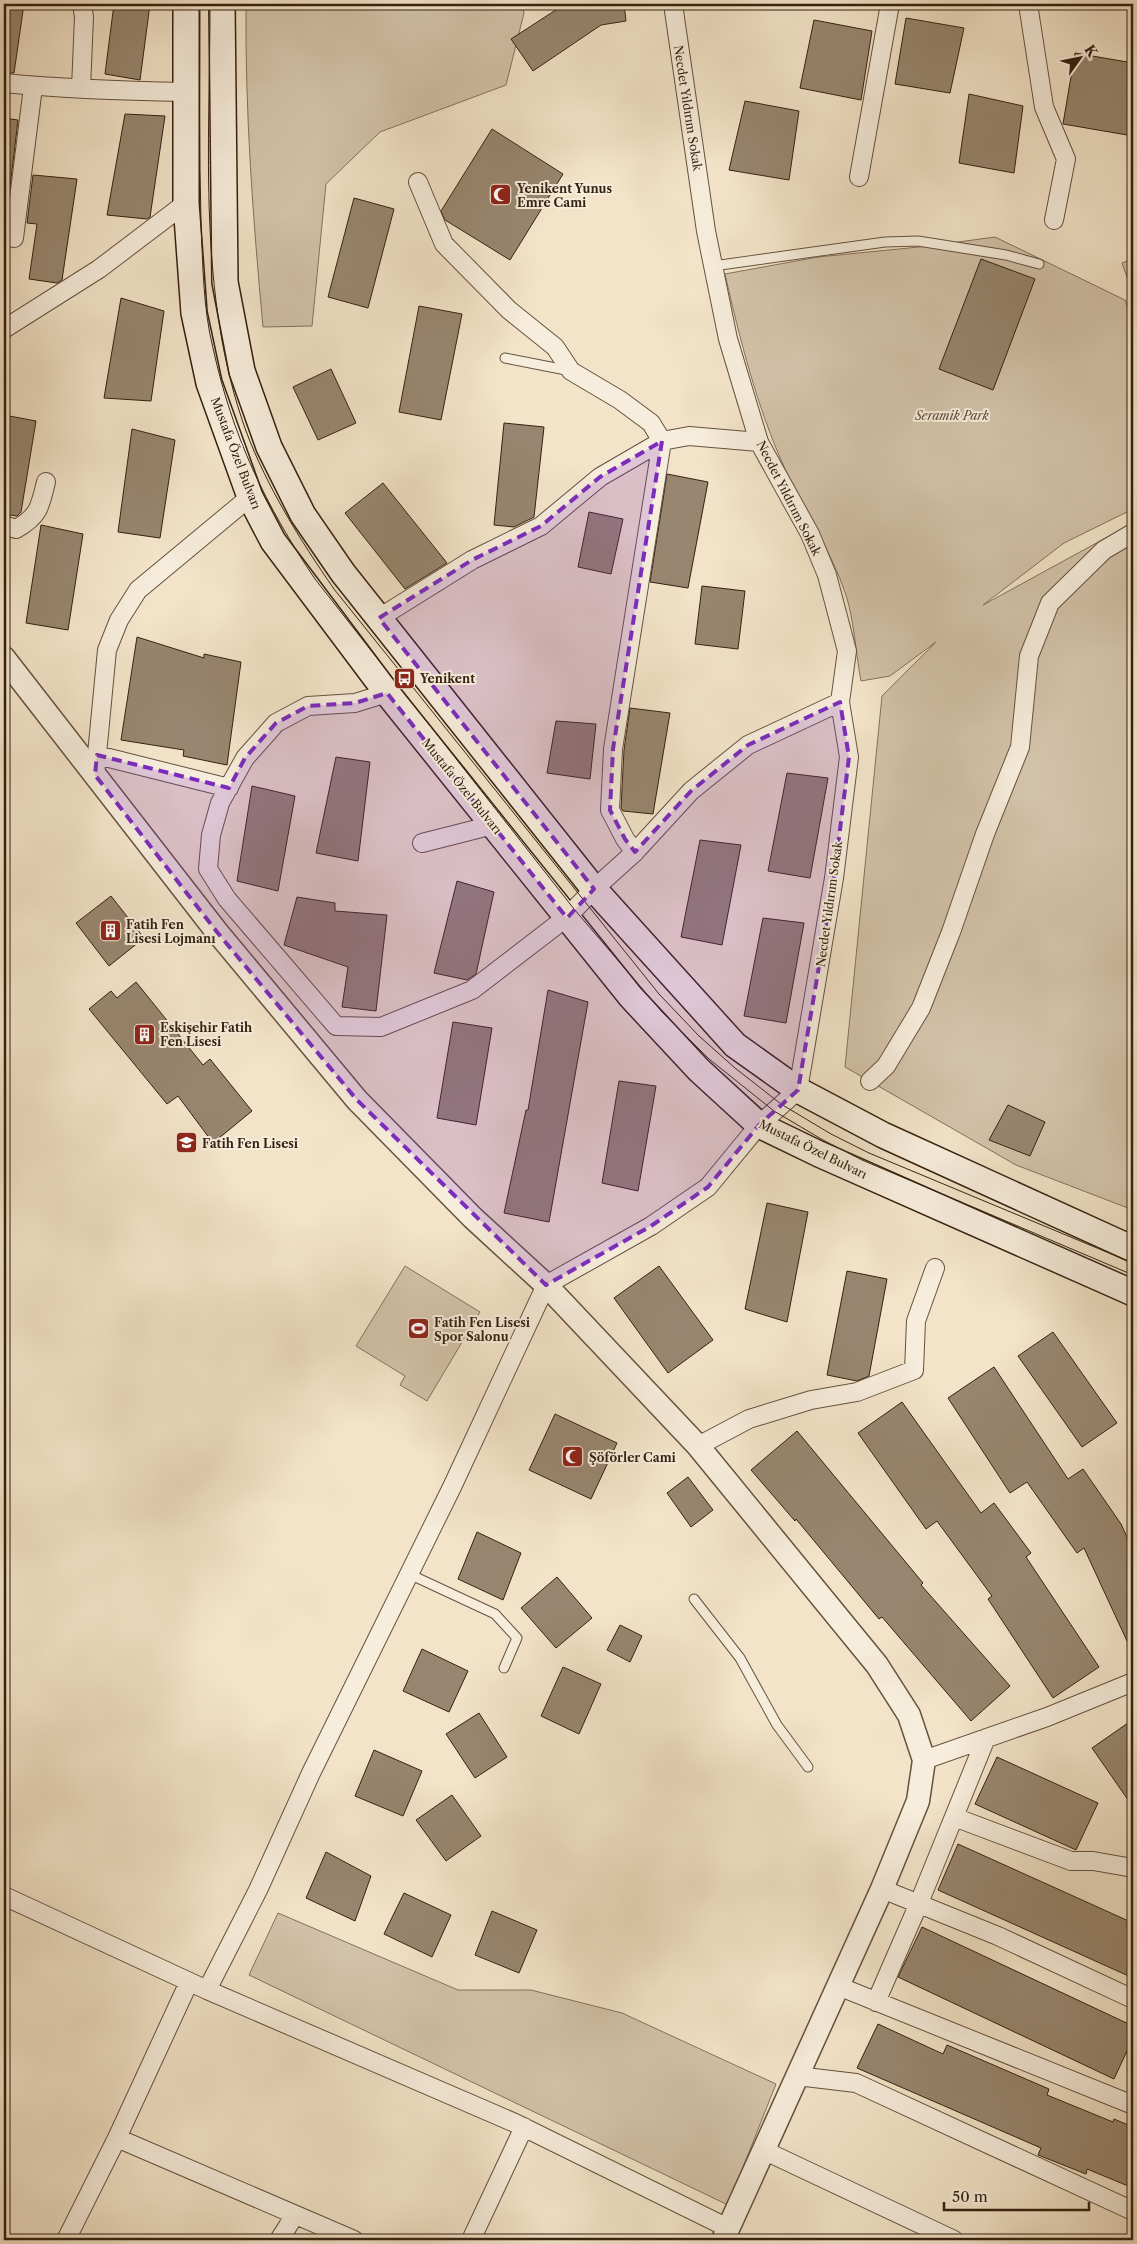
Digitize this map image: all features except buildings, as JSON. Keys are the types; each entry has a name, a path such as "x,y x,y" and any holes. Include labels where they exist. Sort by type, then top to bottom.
{"main road":[{"name":"Mustafa Özel Bulvarı","path":"186,4 186,203 194,313 209,383 250,497 273,541 387,693 630,997 699,1070 760,1125 819,1154 1133,1293"},
{"path":"222,4 225,282 242,371 269,448 303,515 343,573 594,889 735,1045 798,1090 884,1135 1133,1248"}],"street":[{"path":"81,88 84,17 82,4"},
{"name":"Necdet Yıldırım Sokak","path":"673,4 713,266 728,339 759,442 810,534 827,575 847,651 840,702 849,757 834,878 798,1090"},
{"path":"859,177 890,4"},
{"path":"1028,4 1044,107 1066,159 1054,220"},
{"path":"4,83 127,91 187,92"},
{"path":"4,236 14,238 33,86"},
{"path":"418,182 444,244 509,310 555,347 571,372 620,400 650,423 662,441 613,749 610,810 625,839 635,852"},
{"path":"4,330 99,269 186,203"},
{"path":"379,618 472,560 541,526 600,477 662,441 689,436 759,442"},
{"path":"4,525 16,529 28,522 40,510 46,482"},
{"path":"96,765 107,650 119,620 138,590 250,497"},
{"path":"870,1081 886,1066 921,1008 951,932 985,834 1020,747 1029,656 1050,603 1104,550 1133,533"},
{"path":"4,658 96,765 217,932 357,1100 473,1218 546,1285 698,1446 877,1665 910,1715 924,1760 918,1801 882,1889 725,2234 524,2127 207,1990 4,1896"},
{"path":"387,693 356,703 308,706 276,723 245,758 220,803 212,835 208,869 227,899 336,1026 381,1027 472,990 567,917 594,889 635,852 691,791 748,745 840,702"},
{"path":"96,765 229,788"},
{"path":"422,843 493,825"},
{"path":"207,1990 258,1890 311,1773 410,1574 546,1285 651,1226 708,1187 760,1125 798,1090"},
{"path":"698,1446 749,1419 811,1400 857,1392 914,1370 916,1321 935,1268"},
{"path":"924,1760 1133,1682"},
{"path":"876,2002 919,1903 986,1738"},
{"path":"954,1817 1070,1861 1093,1861 1133,1868"},
{"path":"882,1889 998,1936 1133,1999"},
{"path":"66,2240 117,2138 189,1982"},
{"path":"838,1986 1133,2105"},
{"path":"797,2076 856,2083 1133,2211"},
{"path":"471,2240 524,2127"},
{"path":"117,2138 354,2240"},
{"path":"763,2150 954,2240"},
{"path":"279,2240 295,2215"}],"lane":[{"path":"713,266 875,243 918,241 1006,255 1039,264"},
{"path":"505,358 571,372"},
{"path":"410,1574 495,1614 517,1638 504,1668"},
{"path":"694,1600 740,1658 777,1725 808,1767"}],"highlighted area":[{"path":"662,441 613,749 610,810 625,839 635,852 691,791 748,745 840,702 849,757 834,878 798,1090 759,1125 708,1187 651,1226 546,1285 357,1100 217,932 95,775 97,755 229,788 245,758 276,723 308,706 355,703 387,693 567,918 594,889 379,618 472,560 541,526 600,477"}],"green space":[{"path":"246,4 522,4 524,13 506,85 380,132 326,184 312,326 263,327 250,166"},
{"name":"Seramik Park","path":"995,237 1125,300 1133,323 1133,509 1064,543 983,605 1133,523 1133,1210 1016,1165 845,1067 882,696 936,642 890,676 861,681 853,626 846,595 825,547 775,446 743,348 725,274 818,257 929,246"},
{"path":"1133,259 1133,294 1122,263"},
{"name":"Fatih Fen Lisesi Spor Salonu","path":"405,1266 480,1312 427,1401 400,1385 405,1376 356,1346"},
{"path":"278,1913 458,1990 531,1990 622,2013 776,2084 728,2205 249,1975"}],"tram line":[{"path":"200,4 201,224 207,318 221,380 240,440 281,524 315,579 574,909 663,1013 709,1059 774,1111 862,1160 1133,1275"},
{"path":"210,4 208,166 210,220 213,274 220,327 230,379 254,452 274,493 309,552 334,589 659,994 699,1036 735,1068 781,1104 831,1134 869,1153 1133,1263"}],"place":[{"name":"Yenikent Yunus Emre Cami","path":"501,195"},
{"name":"Yenikent","path":"404,678"},
{"name":"Fatih Fen Lisesi Lojmanı","path":"110,931"},
{"name":"Eskişehir Fatih Fen Lisesi","path":"144,1034"},
{"name":"Fatih Fen Lisesi","path":"186,1143"},
{"name":"Fatih Fen Lisesi Spor Salonu","path":"418,1329"},
{"name":"Şöförler Cami","path":"573,1457"}]}
